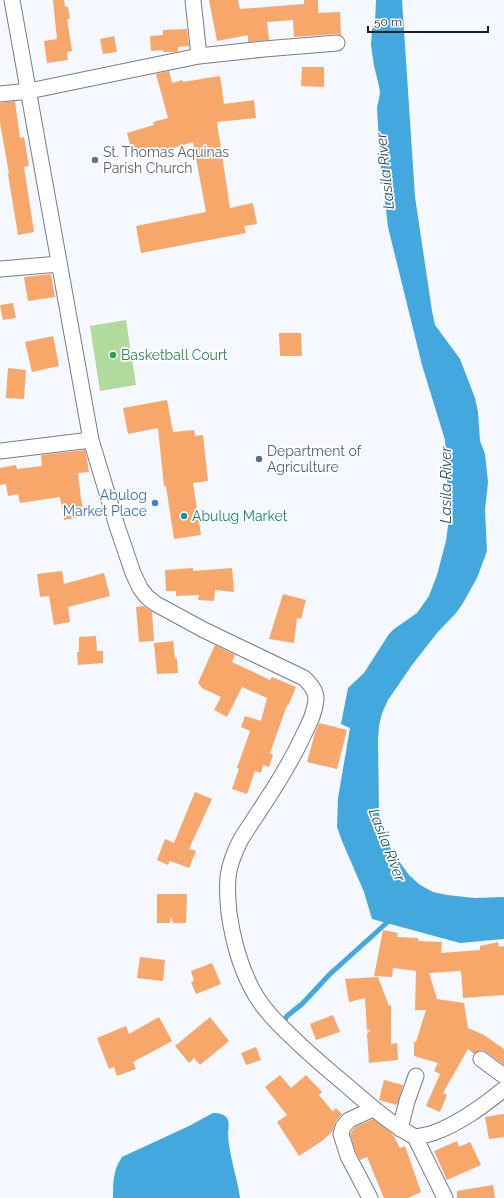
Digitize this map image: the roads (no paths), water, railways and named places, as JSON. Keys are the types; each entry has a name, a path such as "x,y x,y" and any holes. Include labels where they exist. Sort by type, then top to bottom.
{"street":[{"path":"12,0 91,440 133,573 146,597 156,604 204,630 304,678 311,685 316,698 313,715 296,752 241,839 230,864 227,878 231,930 245,972 256,997 275,1021 315,1059 373,1108 400,1129 415,1137 445,1198"},
{"path":"193,0 199,56"},
{"path":"0,94 29,91 199,56 337,43"},
{"path":"0,269 59,264"},
{"path":"0,451 91,440"},
{"path":"480,1059 504,1076"},
{"path":"400,1129 407,1101 416,1076"},
{"path":"415,1137 433,1132 459,1120 489,1101 504,1089"},
{"path":"370,1198 348,1156 341,1134 343,1127 349,1120 373,1108"}],"water":[{"name":"Lasila River","path":"376,0 402,0 415,197 432,311 435,325 460,359 475,398 478,412 480,441 485,454 488,482 485,510 487,551 477,578 456,613 437,633 412,665 388,700 382,713 378,740 379,814 387,841 393,853 409,875 420,885 433,892 447,895 475,898 504,897 504,939 460,943 372,919 364,892 337,827 338,798 350,728 341,724 348,688 364,673 389,634 417,613 429,596 437,575 446,541 449,518 445,440 422,365 388,227 380,161 377,108 380,93 371,45 372,30 375,23"},
{"path":"213,1113 223,1115 228,1120 230,1150 240,1198 113,1198 113,1182 115,1172 122,1157 189,1126"}],"waterway":[{"path":"282,1025 287,1016 302,1004 330,974 391,919"}],"place":[{"name":"St. Thomas Aquinas Parish Church","path":"95,160"},
{"name":"Basketball Court","path":"113,355"},
{"name":"Department of Agriculture","path":"259,459"},
{"name":"Abulog Market Place","path":"155,503"},
{"name":"Abulug Market","path":"184,516"}]}
